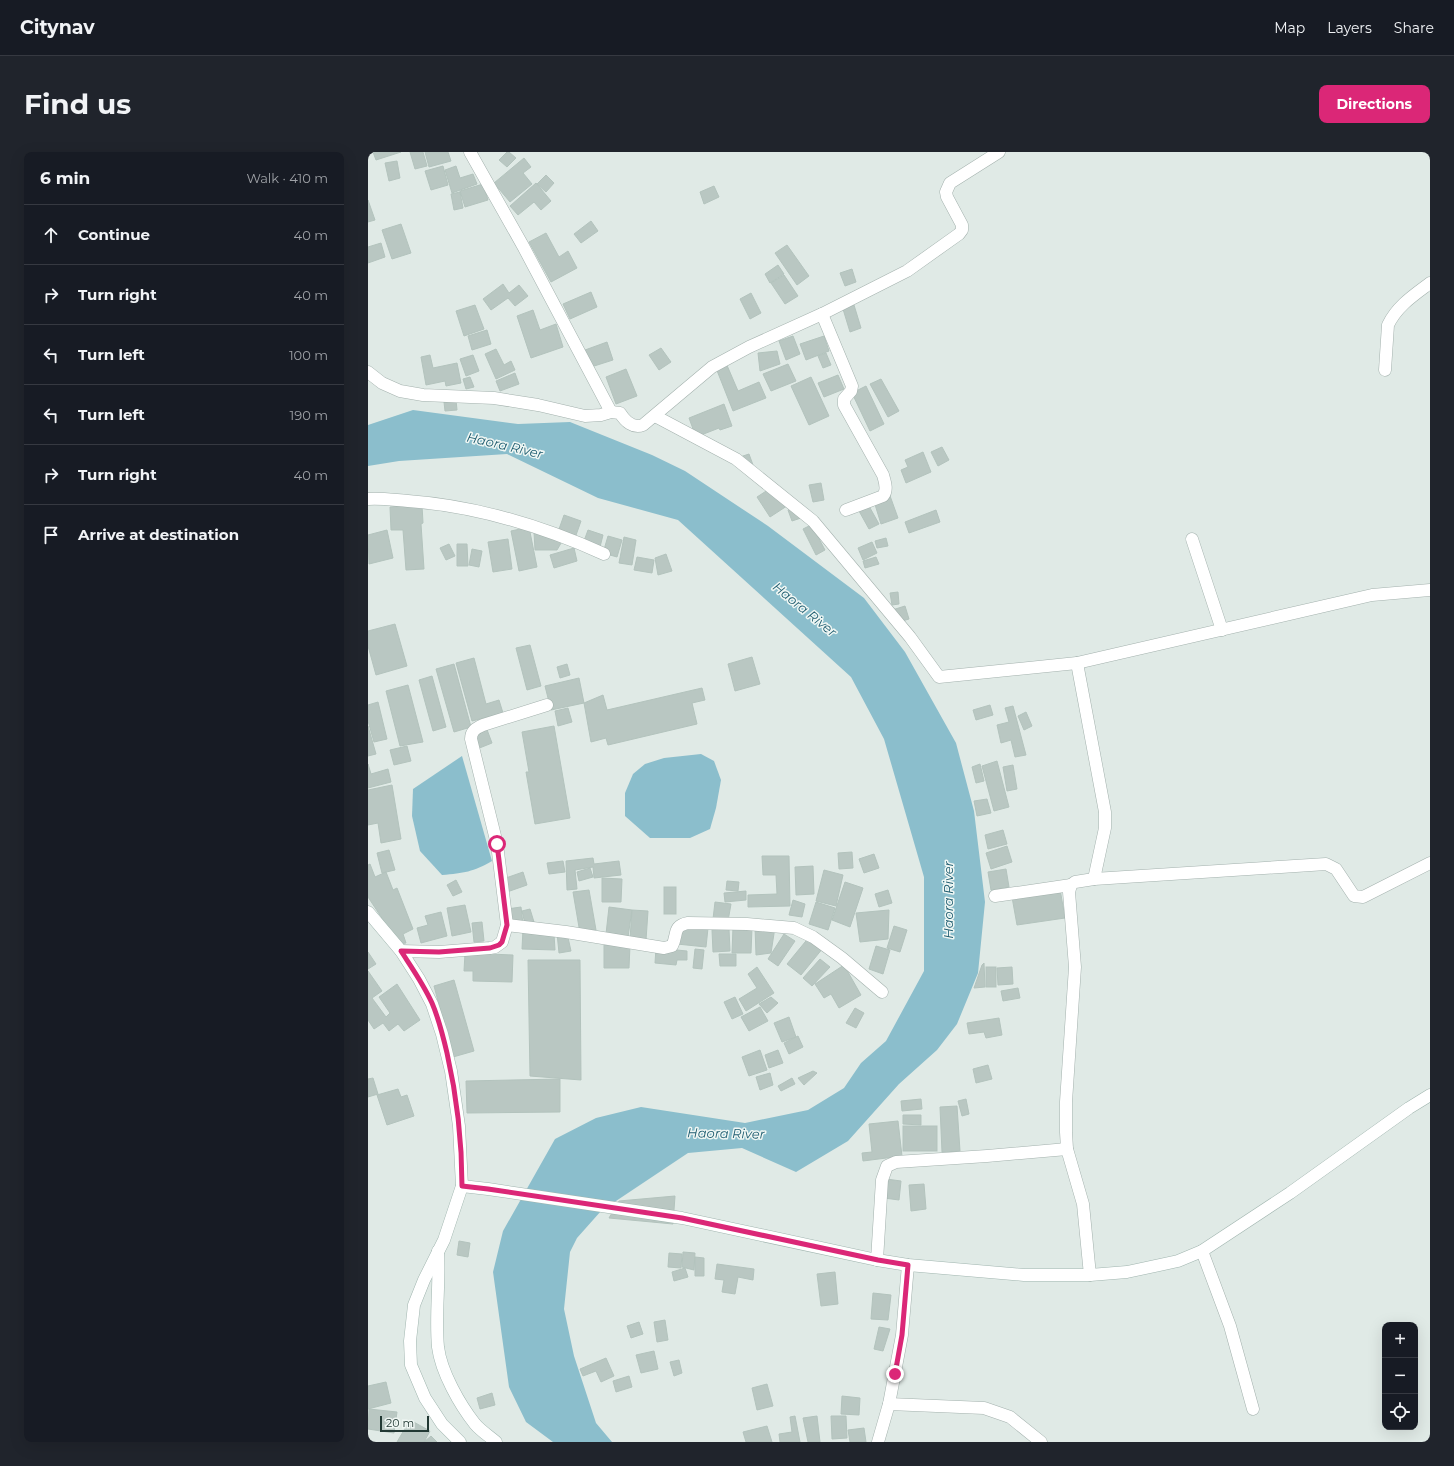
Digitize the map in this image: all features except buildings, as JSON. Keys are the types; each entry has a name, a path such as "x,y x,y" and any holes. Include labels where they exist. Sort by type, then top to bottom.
{"street":[{"path":"470,152 523,246 611,412"},
{"path":"368,372 382,383 400,391 422,395 494,398 538,405 584,416 601,415 611,412 620,413 624,419 637,427 647,424 712,367 749,347 822,314 907,271 959,234 962,230 962,223 947,197 947,188 954,180 983,156 999,152"},
{"path":"1385,370 1388,325 1391,318 1403,304 1430,283"},
{"path":"822,314 852,386 851,392 844,400 844,405 883,475 886,487 886,492 883,496 846,510"},
{"path":"655,416 736,459 813,521 910,637 939,677 1077,663 1372,595 1430,590"},
{"path":"368,499 376,498 418,502 462,508 517,521 580,543 604,554"},
{"path":"1192,540 1222,630"},
{"path":"1077,663 1105,812 1105,828 1094,879"},
{"path":"401,951 439,952 490,948 495,947 502,942 507,925 497,844 471,735 476,727 547,705"},
{"path":"995,896 1071,885 1075,882 1094,879 1326,864 1336,869 1354,896 1360,898 1430,863"},
{"path":"1071,885 1070,892 1075,967 1066,1102 1067,1149 1083,1204 1090,1275"},
{"path":"368,912 401,951 420,979 432,1004 442,1034 451,1071 460,1126 462,1186 444,1240 438,1250 414,1305 410,1341 411,1365 425,1398 442,1424 460,1442"},
{"path":"507,925 566,932 664,948 672,946 676,930 681,924 747,924 794,928 814,937 842,958 882,992"},
{"path":"462,1186 682,1218 878,1260 908,1265 1024,1275 1090,1275 1134,1270 1178,1261 1202,1251 1290,1193 1409,1108 1430,1095"},
{"path":"878,1260 882,1180 885,1169 889,1164 909,1160 987,1156 1067,1149"},
{"path":"438,1250 438,1348 445,1372 460,1401 476,1424 496,1442"},
{"path":"1202,1251 1230,1326 1253,1409"},
{"path":"878,1442 889,1404 902,1335 908,1265"},
{"path":"889,1404 969,1407 990,1410 1010,1417 1041,1442"}],"water":[{"name":"Haora River","path":"413,410 518,424 570,422 652,455 685,471 768,526 864,598 905,652 956,743 974,811 985,902 978,973 957,1024 937,1050 899,1084 848,1141 796,1172 742,1148 688,1153 601,1211 577,1238 570,1252 564,1309 574,1356 596,1423 612,1442 553,1442 526,1422 509,1387 493,1272 503,1231 555,1139 596,1118 641,1107 745,1123 808,1110 844,1088 861,1063 886,1041 924,971 924,877 884,739 851,677 678,520 598,498 507,454 399,461 368,466 368,425"},
{"path":"701,754 714,761 721,780 716,808 710,829 690,838 650,838 625,816 625,793 633,774 645,764 664,758"},
{"path":"462,756 492,861 479,868 456,874 442,875 420,851 412,816 413,789"}],"route":[{"path":"497,844 507,925 502,942 499,945 490,948 439,952 401,951 420,979 432,1004 442,1034 451,1071 460,1126 462,1186 682,1218 878,1260 908,1265 902,1335 895,1374"}]}
